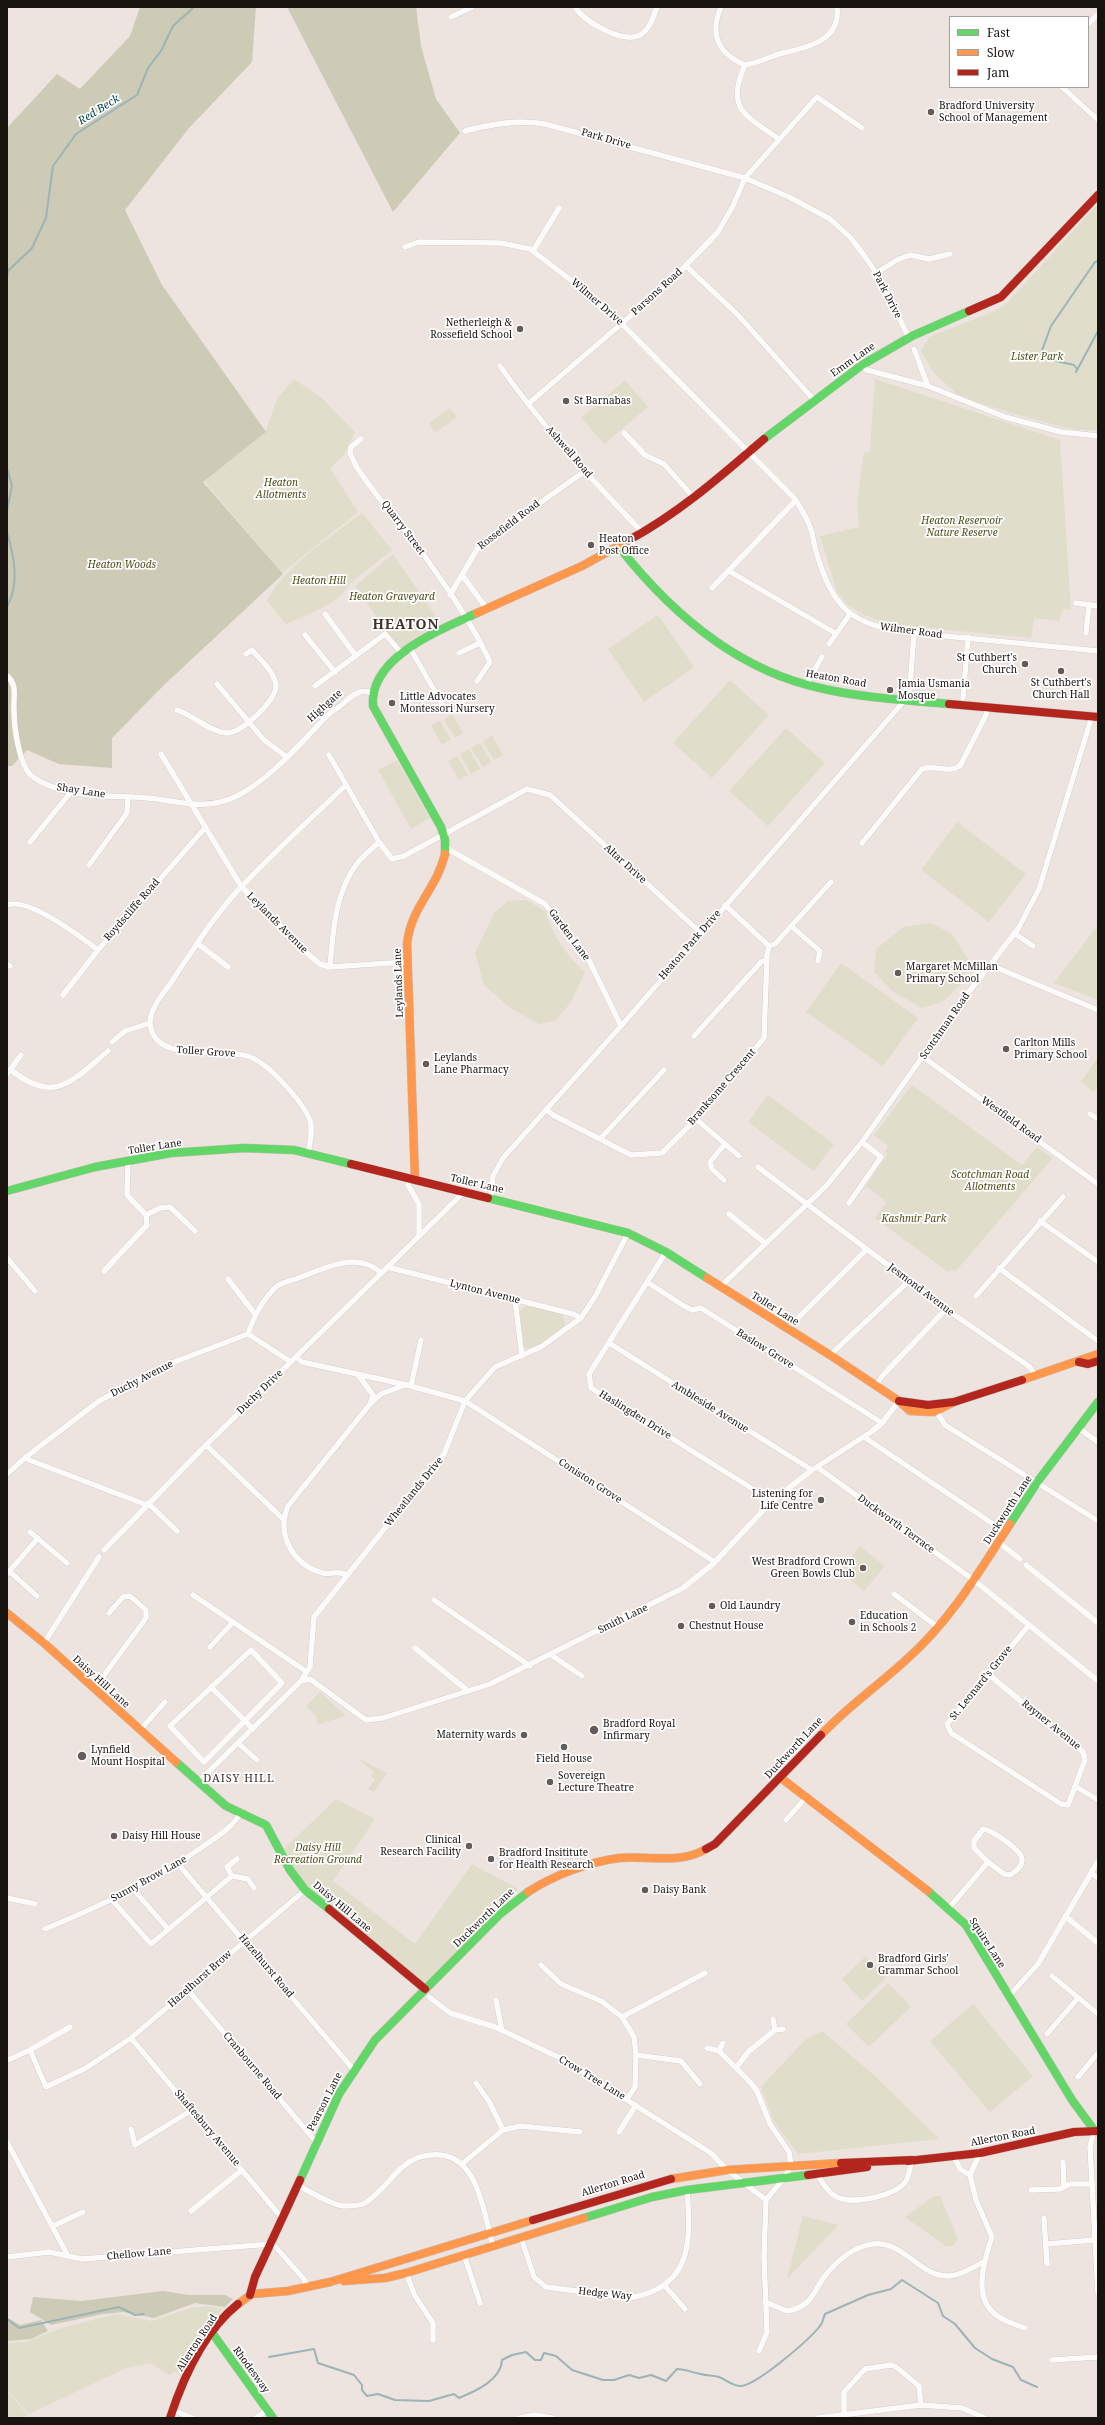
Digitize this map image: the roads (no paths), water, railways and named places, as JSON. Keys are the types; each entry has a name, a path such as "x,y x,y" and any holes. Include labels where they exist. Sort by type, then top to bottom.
{"street":[{"path":"451,17 472,7"},
{"path":"575,7 598,28 623,36 638,36 648,30 657,7"},
{"path":"721,7 715,21 719,44 726,53 745,65 758,63 783,53 806,49 817,44 831,31 836,23 837,7"},
{"path":"1089,23 1098,14"},
{"path":"745,65 736,89 741,107 750,118 779,139"},
{"path":"1063,88 1098,120"},
{"path":"745,178 817,97 862,128"},
{"name":"Park Drive","path":"465,131 502,123 537,123 582,132 745,178 789,197 830,219 851,238 876,273 909,338"},
{"name":"Parsons Road","path":"528,404 622,324 686,266 718,232 733,206 745,178"},
{"name":"Emm Lane","path":"619,547 643,533 694,498 748,451 862,365 909,338 1004,295 1098,195"},
{"path":"533,251 559,208"},
{"name":"Wilmer Drive","path":"405,247 419,242 501,242 533,251 584,290 622,324 748,451"},
{"path":"876,273 910,255 929,259 950,254"},
{"path":"686,266 738,315 814,400"},
{"path":"914,349 928,386"},
{"path":"862,365 867,370 928,386 1005,417 1060,432 1098,436"},
{"name":"Ashwell Road","path":"500,366 528,404 585,471 643,533"},
{"path":"624,432 645,455 664,464 694,498"},
{"name":"Quarry Street","path":"361,439 351,447 350,453 356,466 421,551 466,618 490,662 477,681"},
{"name":"Wilmer Road","path":"748,451 796,500 810,527 815,548 831,593 850,614 864,622 885,629 1098,651"},
{"name":"Rossefield Road","path":"450,595 479,546 585,471"},
{"path":"712,588 796,500"},
{"path":"372,693 383,671 410,648 434,633 531,591 619,547"},
{"name":"Heaton Road","path":"619,547 668,604 694,628 729,651 767,670 806,685 831,690 907,700 1095,717"},
{"path":"729,571 835,633"},
{"path":"462,575 487,609"},
{"path":"1076,603 1098,606"},
{"path":"1086,633 1090,606"},
{"path":"325,614 356,656"},
{"path":"829,644 835,633 850,614"},
{"path":"907,700 914,633"},
{"path":"315,686 385,634 402,654"},
{"path":"305,635 335,672"},
{"path":"963,698 968,637"},
{"path":"460,653 480,643"},
{"path":"410,648 442,704"},
{"path":"177,710 226,733 239,730 249,722 273,696 276,685 270,671 252,650 246,654"},
{"path":"806,685 822,657"},
{"name":"Shay Lane","path":"7,676 13,682 14,711 20,756 25,770 46,786 71,792 128,797 150,797 191,806"},
{"path":"217,684 264,740 287,757"},
{"name":"Highgate","path":"191,806 215,803 236,796 271,773 333,710 352,695 361,691 372,693"},
{"name":"Leylands Lane","path":"372,693 373,706 444,834 446,848 442,868 412,918 408,936 406,962 415,1133 412,1183"},
{"name":"Heaton Park Drive","path":"491,1198 492,1176 503,1158 907,700"},
{"path":"862,843 922,769 928,767 953,771 960,766 986,715 987,708"},
{"name":"Scotchman Road","path":"720,1287 826,1186 862,1142 964,998 1014,933 1039,889 1095,717"},
{"name":"Leylands Avenue","path":"161,754 204,829 241,886 310,956 330,968"},
{"path":"329,755 379,842 392,859 404,856 444,834"},
{"path":"112,1042 125,1031 150,1023 153,1010 197,944 241,886 346,785"},
{"name":"Altar Drive","path":"444,834 526,789 550,795 701,933"},
{"path":"30,842 71,792"},
{"path":"89,865 127,813 128,797"},
{"name":"Roydscliffe Road","path":"63,994 98,950 204,829"},
{"path":"379,842 358,862 345,887 335,918 330,968 406,962"},
{"name":"Garden Lane","path":"446,848 545,904 587,956 621,1026"},
{"path":"726,905 769,946 775,944 831,882"},
{"path":"7,904 23,904 76,933 98,950"},
{"path":"791,926 820,951 818,961"},
{"path":"1014,933 1033,946"},
{"path":"197,944 228,967"},
{"name":"Branksome Crescent","path":"546,1109 554,1115 631,1155 662,1153 696,1119 764,1038 767,960 769,946"},
{"path":"694,1036 761,962 767,960"},
{"path":"990,965 1098,1010"},
{"name":"Toller Grove","path":"150,1023 154,1036 164,1046 174,1051 236,1054 251,1057 269,1069 290,1092 310,1121 311,1134 308,1153"},
{"path":"21,1055 9,1072 31,1084 41,1087 54,1087 75,1079 108,1051"},
{"name":"Westfield Road","path":"923,1057 1098,1184"},
{"path":"600,1139 664,1070"},
{"path":"1090,1114 1098,1120"},
{"path":"696,1119 739,1156"},
{"path":"849,1202 881,1157 862,1142"},
{"path":"724,1180 712,1169 710,1162 725,1144"},
{"name":"Toller Lane","path":"7,1191 95,1167 171,1153 244,1148 294,1150 412,1183 491,1198 628,1233 666,1252 830,1355 899,1401 920,1405 954,1402 1079,1362 1085,1357 1098,1354"},
{"path":"104,1271 147,1225 146,1215 127,1195 128,1161"},
{"name":"Jesmond Avenue","path":"758,1167 946,1309 1030,1367 1036,1376"},
{"path":"412,1183 418,1204 419,1236"},
{"name":"Duchy Drive","path":"104,1550 147,1504 206,1445 464,1192"},
{"path":"976,1296 1062,1197"},
{"path":"146,1215 160,1208 170,1207 195,1231"},
{"path":"730,1214 765,1243"},
{"path":"1040,1221 1098,1262"},
{"name":"Wheatlands Drive","path":"198,1782 302,1681 310,1667 314,1617 444,1454 465,1401 495,1367 541,1347 581,1318 596,1295 628,1233"},
{"path":"788,1329 867,1249"},
{"name":"Haslingden Drive","path":"666,1252 589,1374 591,1388 772,1501"},
{"path":"7,1258 34,1291"},
{"path":"291,1362 248,1334 255,1314 268,1295 278,1286 331,1265 361,1262 372,1264 381,1273"},
{"name":"Lynton Avenue","path":"387,1267 581,1318"},
{"path":"999,1268 1098,1341"},
{"path":"228,1279 255,1314"},
{"path":"830,1355 909,1281"},
{"name":"Baslow Grove","path":"647,1282 692,1310 701,1308 882,1423"},
{"path":"515,1300 522,1356"},
{"path":"876,1385 883,1375 946,1309"},
{"name":"Duchy Avenue","path":"7,1474 26,1457 99,1401 169,1364 248,1334"},
{"path":"283,1519 288,1506 370,1404 382,1394 409,1385 421,1340"},
{"name":"Ambleside Avenue","path":"609,1343 815,1468"},
{"name":"Coniston Grove","path":"296,1357 302,1362 409,1385 465,1401 715,1562"},
{"name":"Toller Lane","path":"1079,1362 1088,1364 1098,1361"},
{"path":"358,1375 373,1395 370,1404"},
{"name":"Toller Lane","path":"899,1401 903,1408 912,1412 936,1411 949,1407 954,1402"},
{"name":"Smith Lane","path":"302,1681 310,1679 366,1720 383,1718 468,1691 530,1666 683,1588 715,1562 772,1501 815,1468 864,1437 882,1423 899,1401"},
{"name":"Duckworth Lane","path":"425,1989 514,1899 530,1889 555,1878 618,1858 638,1857 675,1860 703,1853 729,1832 840,1715 908,1659 939,1628 975,1581 998,1542 1038,1481 1098,1402"},
{"path":"940,1403 936,1411 946,1426 1038,1481 1098,1521"},
{"path":"1078,1428 1098,1442"},
{"path":"864,1437 1005,1532"},
{"path":"206,1445 283,1519 289,1545 298,1559 307,1566 325,1573 339,1571 347,1574"},
{"path":"26,1457 28,1460 147,1504 177,1531"},
{"name":"Duckworth Terrace","path":"815,1468 975,1581 1098,1681"},
{"path":"30,1532 67,1563"},
{"path":"37,1596 8,1572 38,1538"},
{"path":"998,1542 1020,1559"},
{"path":"44,1643 99,1557"},
{"path":"1026,1565 1098,1623"},
{"path":"894,1594 939,1628"},
{"path":"193,1595 307,1672"},
{"path":"94,1689 146,1618 146,1610 130,1596 123,1597 109,1613"},
{"path":"434,1600 530,1666"},
{"name":"Daisy Hill Lane","path":"7,1613 44,1643 226,1806 266,1825 290,1870 305,1890 425,1989"},
{"path":"210,1647 233,1622"},
{"name":"St. Leonard's Grove","path":"1029,1626 947,1724 951,1733 1061,1804"},
{"path":"415,1648 468,1691"},
{"path":"250,1650 282,1683 245,1721 204,1762 170,1726 250,1650"},
{"path":"551,1655 582,1676"},
{"name":"Rayner Avenue","path":"988,1674 1083,1752 1085,1760 1068,1805 1061,1804"},
{"path":"211,1688 253,1729"},
{"path":"140,1730 165,1702"},
{"path":"238,1743 257,1760"},
{"name":"Squire Lane","path":"781,1778 949,1908 966,1925 1072,2100 1096,2131"},
{"path":"1075,1786 1098,1800"},
{"path":"786,1820 803,1801"},
{"name":"Sunny Brow Lane","path":"45,1929 134,1890 178,1864 234,1825 241,1812"},
{"path":"983,1829 991,1830 1016,1850 1022,1857 1022,1862 1018,1870 1010,1875 1004,1874 988,1862 974,1848 974,1841 983,1829"},
{"path":"232,1876 227,1867 237,1858"},
{"path":"1009,1996 1038,1964 1098,1861"},
{"path":"949,1908 988,1862"},
{"name":"Hazelhurst Road","path":"178,1864 353,2069"},
{"path":"1091,1872 1098,1878"},
{"path":"232,1876 248,1879 254,1888"},
{"path":"112,1900 151,1944 232,1876"},
{"path":"134,1890 168,1929"},
{"name":"Hazelhurst Brow","path":"30,2050 46,2087 86,2068 131,2038 305,1890"},
{"path":"7,1898 35,1904"},
{"path":"1065,1916 1098,1943"},
{"path":"541,1965 561,1984 601,2001 622,2018 634,2037 636,2054 635,2087 627,2099"},
{"path":"622,2018 705,1973"},
{"path":"1052,1976 1098,2014"},
{"name":"Pearson Lane","path":"250,2295 251,2285 316,2142 353,2069 393,2018 425,1989"},
{"name":"Cranbourne Road","path":"188,1990 316,2142"},
{"name":"Crow Tree Lane","path":"429,1997 450,2013 502,2031 560,2058 711,2153 726,2170 766,2200"},
{"path":"1047,2034 1078,1998"},
{"path":"496,2000 502,2031"},
{"path":"773,2020 775,2030"},
{"path":"8,2060 30,2050 70,2028"},
{"path":"736,2068 748,2052 775,2030 783,2029"},
{"name":"Shaftesbury Avenue","path":"131,2038 282,2218"},
{"path":"718,2051 723,2043"},
{"path":"707,2048 718,2051 758,2091 770,2124 789,2152 791,2165 784,2178 766,2200 765,2302 767,2332 759,2351"},
{"path":"636,2054 681,2061 700,2084"},
{"path":"1078,2077 1098,2054"},
{"path":"476,2084 490,2103 503,2130"},
{"path":"619,2132 636,2105"},
{"path":"131,2129 135,2145 192,2110"},
{"path":"463,2164 503,2130 520,2126 580,2132"},
{"path":"1096,2131 1090,2147 1098,2293"},
{"name":"Allerton Road","path":"330,2282 384,2278 406,2273 652,2197 687,2190 912,2160 980,2153 1074,2132 1096,2131"},
{"path":"7,2142 68,2256"},
{"path":"297,2185 342,2207 364,2203 408,2161 428,2153 452,2156 463,2164 474,2182 493,2246"},
{"path":"980,2153 970,2176 976,2200 992,2237 984,2262 981,2283 987,2305 998,2317 1025,2328"},
{"path":"954,2156 960,2169 970,2176"},
{"path":"816,2174 830,2192 837,2198 880,2197 896,2191 906,2181 912,2160"},
{"name":"Allerton Road","path":"171,2414 197,2358 230,2310 250,2295 307,2287 330,2282 489,2232 663,2180 726,2170 791,2165 912,2160"},
{"path":"1063,2162 1064,2187"},
{"path":"191,2212 242,2170"},
{"path":"1030,2190 1064,2187 1070,2184 1092,2184"},
{"name":"Hedge Way","path":"521,2237 534,2278 546,2287 630,2298 643,2296 664,2285 680,2269 688,2248 690,2228 687,2190"},
{"path":"53,2226 83,2212"},
{"path":"1044,2218 1047,2264"},
{"path":"1046,2244 1095,2240"},
{"path":"271,2243 304,2279 307,2287"},
{"name":"Chellow Lane","path":"7,2257 49,2252 82,2259 271,2243"},
{"path":"765,2302 787,2311 804,2306 825,2276 838,2262 865,2246 877,2244 896,2248 940,2276 961,2274 984,2262"},
{"path":"464,2255 480,2303"},
{"path":"406,2273 415,2296 433,2323 433,2340"},
{"path":"664,2285 685,2309"},
{"name":"Rhodesway","path":"213,2334 273,2418"},
{"path":"1052,2360 1098,2357"},
{"path":"844,2413 844,2392 862,2371 891,2365 896,2367 919,2386 922,2405"},
{"path":"818,2418 844,2413 922,2405 962,2408 985,2418"},
{"path":"256,2418 267,2410"},
{"path":"171,2414 192,2418"},
{"path":"519,2418 535,2415 553,2418"}],"waterway":[{"name":"Red Beck","path":"7,276 8,271 32,248 46,218 53,166 76,134 137,95 148,68 161,51 173,26 194,7"},
{"path":"1077,369 1074,365 1043,358 1041,353 1051,326 1095,262 1098,261"},
{"path":"1076,372 1098,331"},
{"name":"Red Beck","path":"7,468 12,486 7,510"},
{"name":"Red Beck","path":"7,532 14,560 15,579 11,598 7,607"},
{"path":"269,2357 314,2349 318,2363 354,2375 362,2385 362,2390 367,2396 378,2394 395,2400 429,2401 454,2394 459,2398 480,2388 492,2379 501,2367 502,2360 512,2355 526,2352 535,2360 541,2360 544,2353 556,2356 572,2370 603,2380 614,2380 629,2375 639,2378 651,2375 666,2381 677,2369 703,2375 717,2376 730,2383 741,2386 749,2384 759,2378 806,2341 820,2326 825,2314 868,2295 891,2289 902,2280 938,2303 943,2316 955,2324 975,2348 992,2359 1013,2367 1021,2380 1037,2387"},
{"path":"7,2319 19,2328 119,2307 135,2315 144,2314"}],"place":[{"name":"Bradford University School of Management","path":"931,112"},
{"name":"Netherleigh & Rossefield School","path":"520,329"},
{"name":"St Barnabas","path":"566,401"},
{"name":"Heaton Post Office","path":"591,545"},
{"name":"St Cuthbert's Church","path":"1025,664"},
{"name":"St Cuthbert's Church Hall","path":"1061,671"},
{"name":"Jamia Usmania Mosque","path":"890,690"},
{"name":"Little Advocates Montessori Nursery","path":"392,703"},
{"name":"Margaret McMillan Primary School","path":"898,973"},
{"name":"Carlton Mills Primary School","path":"1006,1049"},
{"name":"Leylands Lane Pharmacy","path":"426,1064"},
{"name":"Listening for Life Centre","path":"821,1500"},
{"name":"West Bradford Crown Green Bowls Club","path":"863,1568"},
{"name":"Old Laundry","path":"712,1606"},
{"name":"Education in Schools 2","path":"852,1622"},
{"name":"Chestnut House","path":"681,1626"},
{"name":"Bradford Royal Infirmary","path":"594,1730"},
{"name":"Maternity wards","path":"524,1735"},
{"name":"Field House","path":"564,1747"},
{"name":"Lynfield Mount Hospital","path":"82,1756"},
{"name":"Sovereign Lecture Theatre","path":"550,1782"},
{"name":"Daisy Hill House","path":"114,1836"},
{"name":"Clinical Research Facility","path":"469,1846"},
{"name":"Bradford Insititute for Health Research","path":"491,1859"},
{"name":"Daisy Bank","path":"645,1890"},
{"name":"Bradford Girls' Grammar School","path":"870,1965"}],"district":[{"name":"HEATON","path":"406,625"},
{"name":"DAISY HILL","path":"239,1779"}],"park label":[{"name":"Lister Park","path":"1037,357"},
{"name":"Heaton Allotments","path":"281,488"},
{"name":"Heaton Reservoir Nature Reserve","path":"962,526"},
{"name":"Heaton Woods","path":"122,565"},
{"name":"Heaton Hill","path":"319,581"},
{"name":"Heaton Graveyard","path":"392,597"},
{"name":"Scotchman Road Allotments","path":"990,1180"},
{"name":"Kashmir Park","path":"914,1219"},
{"name":"Daisy Hill Recreation Ground","path":"318,1854"}]}
